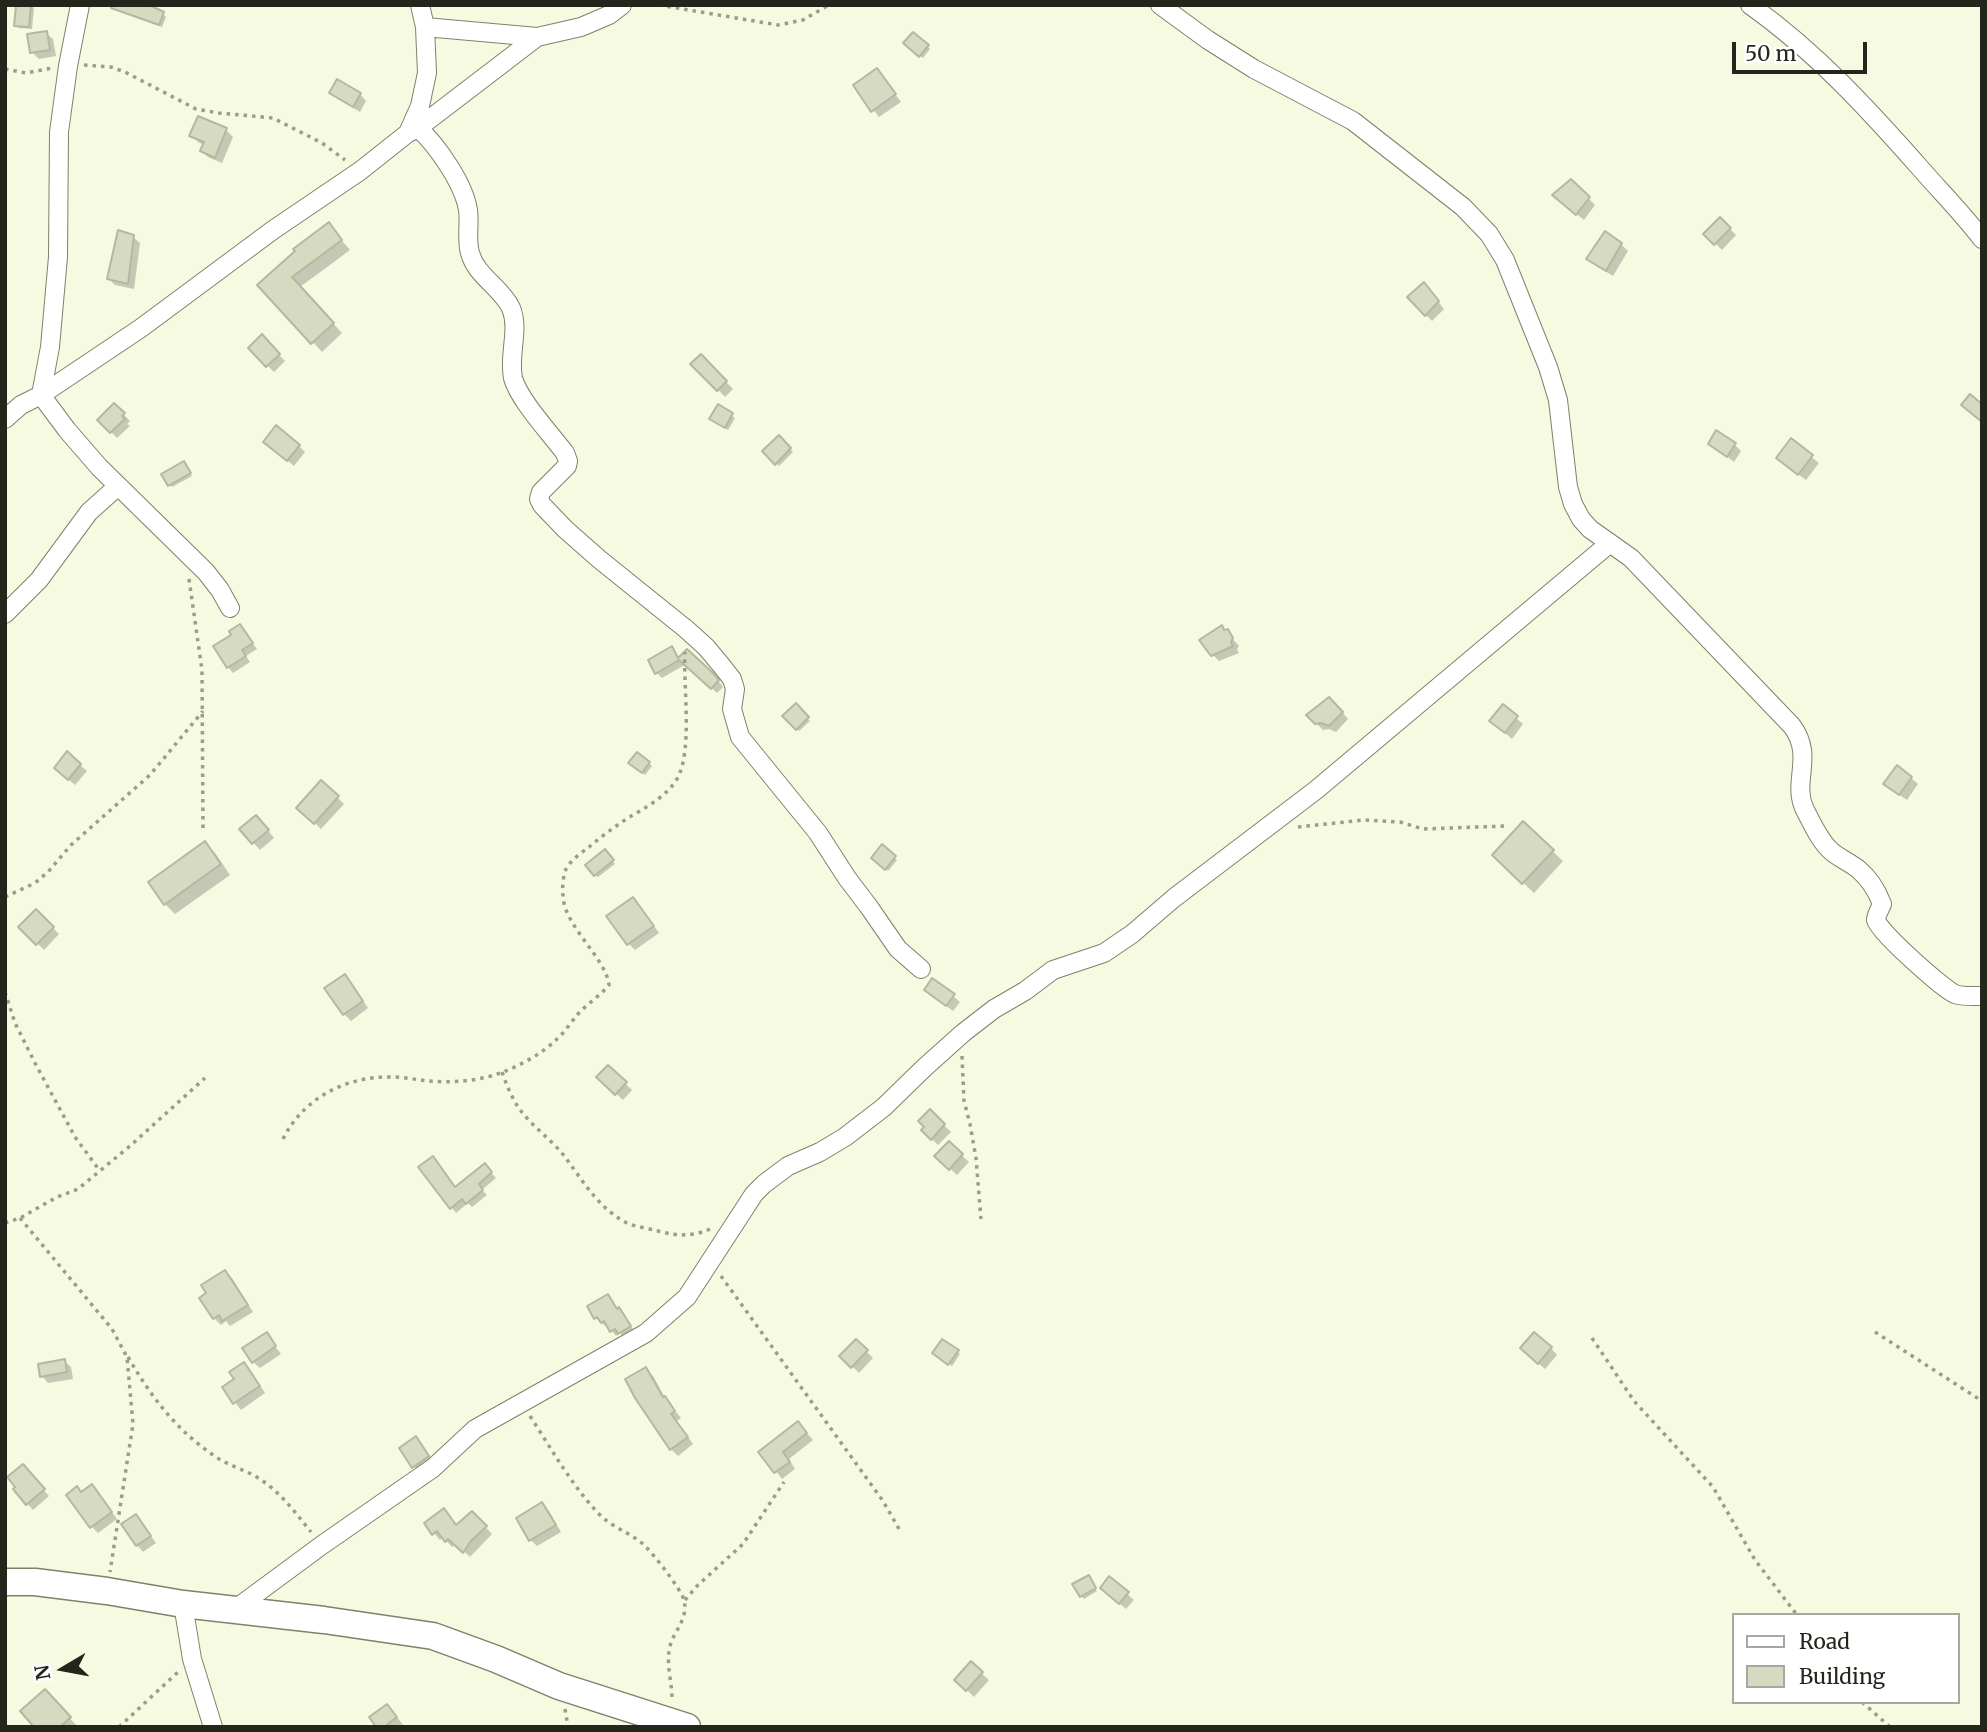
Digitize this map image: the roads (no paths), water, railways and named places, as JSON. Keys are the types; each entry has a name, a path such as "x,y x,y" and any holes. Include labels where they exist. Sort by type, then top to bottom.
{"main road":[{"path":"5,1582 35,1582 107,1591 183,1604 433,1636 559,1686 679,1724"}],"street":[{"path":"79,5 59,132 58,257 50,347 41,395 67,430 118,486 206,572 230,608"},
{"path":"413,130 427,73 425,27 420,5"},
{"path":"425,27 537,37 581,27 609,15 622,5"},
{"path":"1160,5 1254,69 1353,121 1463,207 1489,234 1504,260 1548,367 1558,400 1568,487 1581,519 1590,529 1631,558 1800,736 1803,751 1800,790 1803,805 1828,849 1857,868 1879,895 1882,904 1876,921 1879,925 1908,956 1949,991 1958,996 1982,996"},
{"path":"1750,5 1838,79 1982,239"},
{"path":"5,419 13,403 41,395 141,328 273,230 360,171 537,37"},
{"path":"413,130 438,150 463,194 467,205 469,252 474,264 501,292 511,309 514,322 513,377 518,391 565,453 568,461 567,466 541,492 542,505 599,559 706,647 732,679 735,689 732,709 740,737 818,833 898,949 921,969"},
{"path":"5,614 40,580 89,513 118,486"},
{"path":"234,1610 433,1468 475,1429 646,1333 687,1297 754,1194 764,1184 788,1166 820,1152 884,1107 963,1033 994,1009 1053,970 1104,953 1132,934 1174,898 1316,790 1610,543"},
{"path":"183,1604 192,1658 213,1727"}]}
